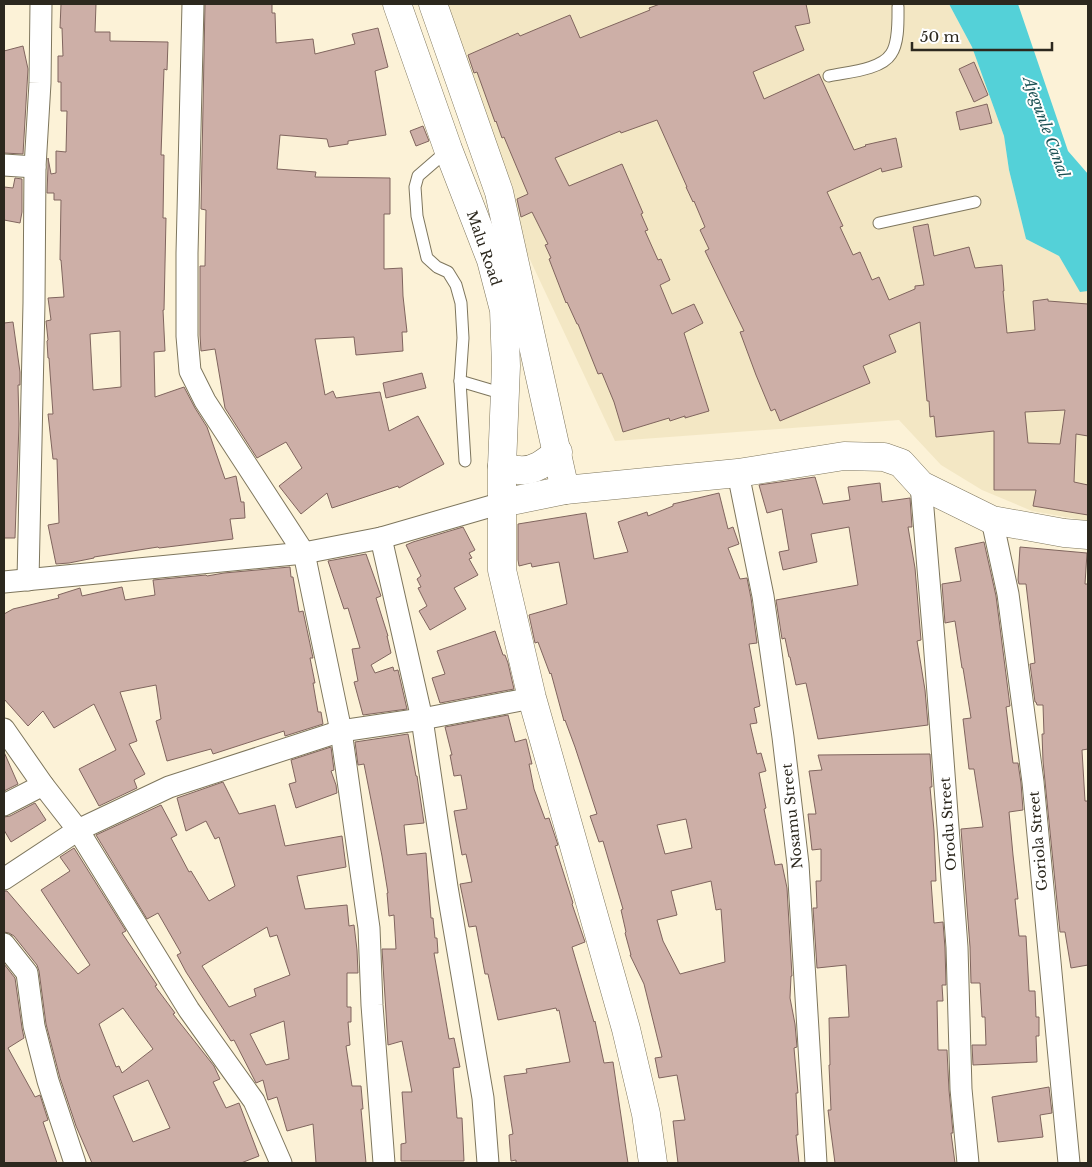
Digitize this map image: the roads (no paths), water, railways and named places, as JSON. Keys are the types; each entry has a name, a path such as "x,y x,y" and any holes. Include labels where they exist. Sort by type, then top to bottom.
{"main road":[{"name":"Malu Road","path":"398,4 448,149 490,260 504,310 506,366 502,466 502,570 532,698 626,1029 646,1114 653,1163"},
{"name":"Malu Road","path":"433,4 499,192 565,490"},
{"path":"502,466 518,470 532,469 547,462 558,452"},
{"path":"502,512 565,490 738,473 844,456 884,457 901,463 921,485 992,520 1064,533 1088,535"}],"street":[{"path":"28,580 35,168 40,82 41,4"},
{"path":"194,4 187,253 187,336 190,371 205,401 304,553 341,731 369,928 372,1005 384,1163"},
{"path":"4,164 35,168"},
{"name":"Nosamu Street","path":"738,473 763,596 783,737 798,864 816,1163"},
{"name":"Orodu Street","path":"921,485 957,947 961,1089 968,1163"},
{"path":"4,582 304,553 502,512"},
{"name":"Goriola Street","path":"992,520 1008,594 1033,782 1069,1163"},
{"path":"381,538 422,719 447,887 483,1098 488,1163"},
{"path":"4,879 78,830 169,787 341,731 422,719 532,698"},
{"path":"4,729 43,785 78,830 189,1010 254,1100 281,1163"},
{"path":"4,805 43,785"},
{"path":"4,944 27,973 37,1035 48,1081 75,1163"}],"lane":[{"path":"830,76 872,67 883,62 892,53 898,34 898,7"},
{"path":"448,149 418,176 415,187 417,216 428,258 437,267 448,272 456,285 461,303 463,338 460,381 465,461"},
{"path":"879,223 975,202"},
{"path":"460,381 504,394"}],"water":[{"name":"Ajegunle Canal","path":"949,4 1018,4 1068,151 1088,174 1088,291 1080,292 1059,256 1026,239 1009,170 1004,136 972,47"}]}
